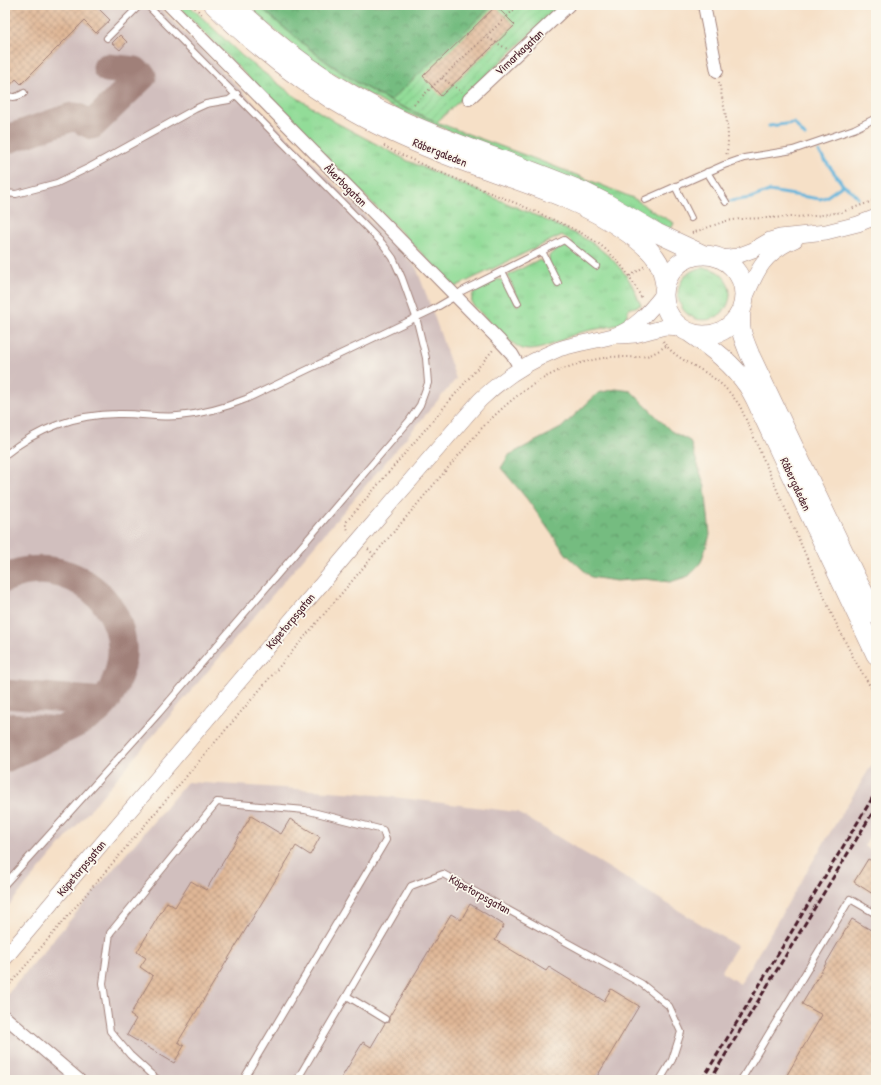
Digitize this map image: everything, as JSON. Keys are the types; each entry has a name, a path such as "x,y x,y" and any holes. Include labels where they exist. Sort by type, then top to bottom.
{"main road":[{"name":"Råbergaleden","path":"214,5 274,59 324,95 355,113 392,132 425,146 578,204 620,227 642,243 655,257 662,269 665,289"},
{"name":"Råbergaleden","path":"234,5 284,49 332,83 363,101 431,133 584,192 612,206 657,233 702,254"},
{"path":"702,254 721,258 732,265 740,276 744,288 743,306 730,326 720,332 708,335 686,330 674,322 668,313 665,303 665,289 670,273 679,264 690,257 702,254"},
{"name":"Råbergaleden","path":"743,306 740,323 741,334 750,355 859,584 876,615"},
{"name":"Råbergaleden","path":"686,330 726,360 748,386 876,655"}],"street":[{"name":"Åkerbogatan","path":"169,5 500,341 512,354 520,368"},
{"name":"Vimarkagatan","path":"469,98 569,5"},
{"path":"704,5 717,70"},
{"path":"721,258 737,256 753,250 770,240 780,237 826,232 858,224 876,217"},
{"path":"743,306 754,277 762,264 772,253 782,246 809,234"},
{"name":"Köpetorpsgatan","path":"613,336 645,316 665,289"},
{"name":"Köpetorpsgatan","path":"5,958 358,541 467,414 493,388 532,361 560,349 613,336 624,336 665,327 686,330"},
{"path":"5,1017 79,1080"}],"lane":[{"path":"107,38 140,5"},
{"path":"5,884 159,713 409,421 420,405 428,383 426,358 416,317 393,258 382,243 147,5"},
{"path":"5,94 12,98 17,97 24,92"},
{"path":"5,193 16,194 57,183 90,167 195,109 206,104 229,100 236,94"},
{"path":"645,200 724,165 744,158 793,150 854,129 876,118"},
{"path":"707,172 726,202"},
{"path":"675,186 691,218"},
{"path":"5,455 33,436 66,421 98,414 177,416 212,411 246,399 416,317 456,296 462,291 564,240 596,266"},
{"path":"542,251 558,283"},
{"path":"502,271 518,303"},
{"path":"159,1080 130,1055 110,1031 104,983 110,933 217,802 305,810 382,830 386,840 243,1080"},
{"name":"Köpetorpsgatan","path":"297,1080 411,886 443,874 642,984 669,1006 681,1032 672,1060 660,1080"},
{"path":"741,1080 850,899 876,914"},
{"path":"347,996 385,1019"}],"path":[{"path":"506,5 511,12"},
{"path":"414,104 519,5"},
{"path":"485,36 516,54"},
{"path":"717,70 727,123 728,149 724,165"},
{"path":"442,78 469,98"},
{"path":"688,235 726,221 756,217 815,216 842,212 876,200"},
{"path":"630,276 645,265"},
{"path":"374,555 349,534 346,525 347,521 500,341"},
{"path":"5,990 481,429 499,410 529,386 561,370 611,357 649,355 666,346 684,360 721,383 740,406 833,617 854,659 876,696"}],"shaded area":[{"path":"5,5 157,5 416,267 456,379 5,910"},
{"path":"876,758 876,825 864,846 876,854 876,1080 5,1080 5,997 187,782 360,793 517,812 737,946 721,972 740,984"}],"green space":[{"path":"177,5 189,5 242,56 293,95 335,122 408,161 539,217 594,244 612,259 626,275 641,305 629,309 624,322 620,324 578,333 551,345 529,350 523,349 511,342 472,304 473,294 486,284 500,280 505,282 517,306 520,304 508,276 538,260 546,263 549,260 551,253 573,243 562,235 455,287"},
{"path":"245,5 258,5 337,70 403,108 633,198 647,208 674,223 670,231 494,149 387,105 309,59"},
{"path":"258,5 493,5 390,101 355,81 326,61 291,34"},
{"path":"493,5 561,5 437,122 390,101"},
{"path":"699,268 709,268 719,272 726,279 730,289 730,299 726,309 719,316 709,320 699,320 689,316 682,309 678,299 678,289 682,279 689,272"},
{"path":"616,389 631,391 671,431 690,441 705,487 710,535 701,562 689,576 670,582 645,579 616,581 591,577 566,554 527,499 501,468 509,455 561,428 598,393"}],"building":[{"path":"5,5 95,5 110,20 96,33 84,21 21,84 16,79 6,90"},
{"path":"496,6 515,25 441,96 423,76"},
{"path":"120,35 127,42 120,50 112,43"},
{"path":"251,816 281,834 290,819 320,837 310,855 296,846 178,1042 184,1046 174,1063 127,1035 136,1019 130,1015 153,976 140,967 146,958 137,952 167,902 175,907 191,881 206,890"},
{"path":"868,859 876,863 876,896 854,882"},
{"path":"470,904 504,925 495,940 546,971 549,967 604,1001 611,989 639,1006 595,1080 340,1080 363,1042 371,1047 385,1023 389,1022 389,1017 451,914 461,920"},
{"path":"852,919 876,933 876,1080 784,1080 822,1015 802,1004"}],"waterway":[{"path":"769,126 794,123 805,136"},
{"path":"819,152 843,185 853,192 858,198"},
{"path":"730,201 751,198 769,191 820,199 826,197 843,185"}],"taxiway":[{"path":"107,68 135,71 139,78"},
{"path":"5,140 72,117 76,117 92,125 142,76"},
{"path":"5,578 28,571 51,571 73,577 92,589 107,605 118,625 122,648 119,672 115,684 100,708 81,721 5,758"},
{"path":"5,694 104,702"},
{"path":"5,727 59,731"}],"railway":[{"path":"702,1080 876,792"},
{"path":"710,1080 876,807"}]}
